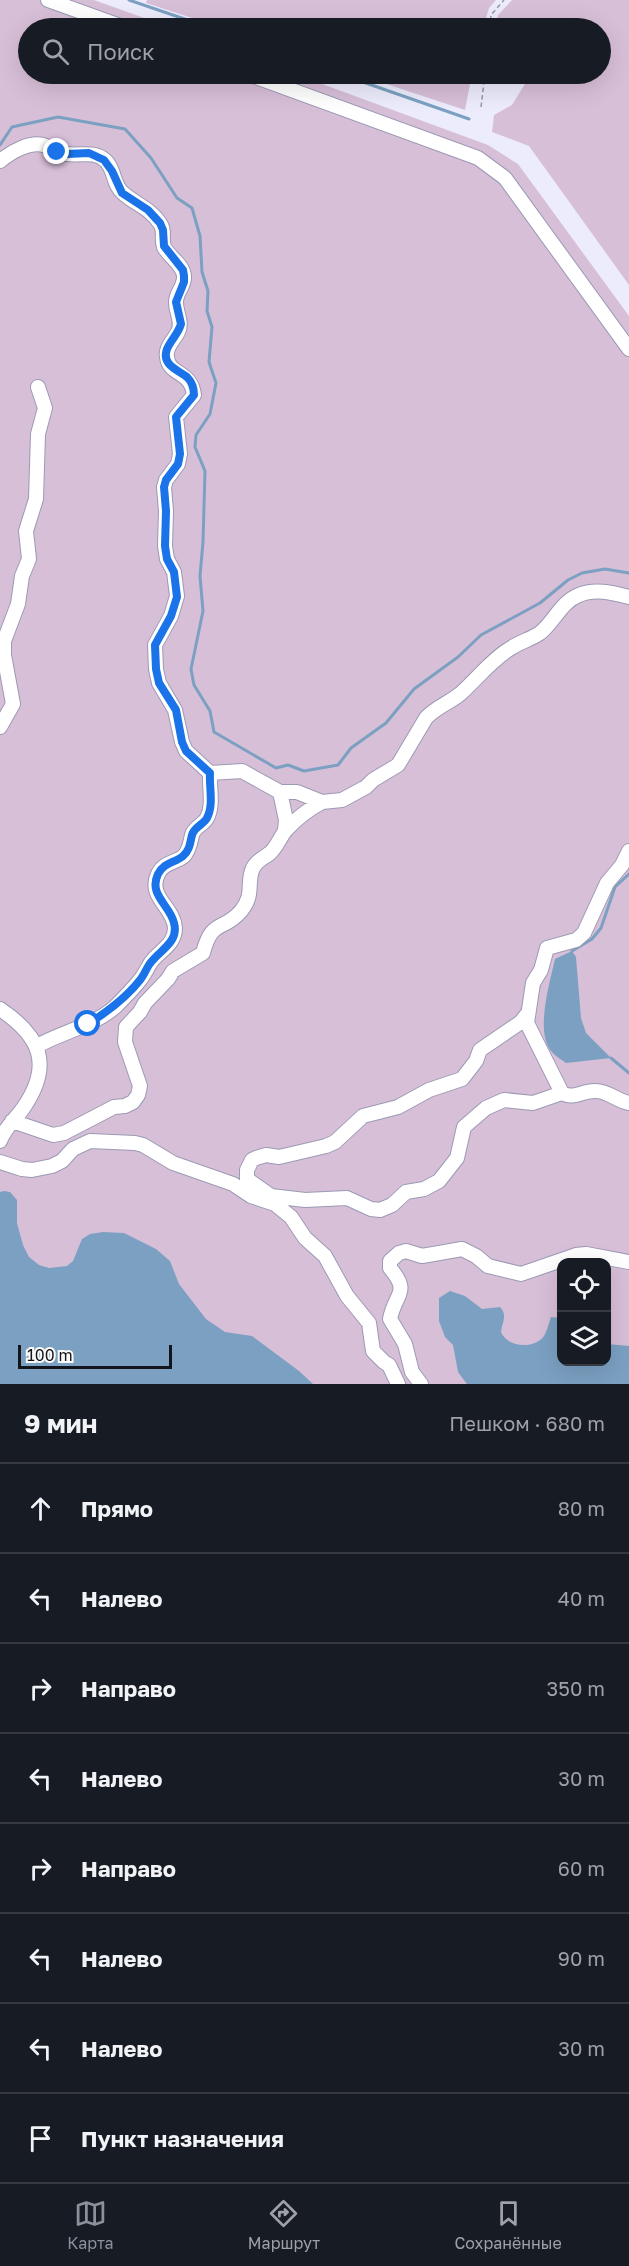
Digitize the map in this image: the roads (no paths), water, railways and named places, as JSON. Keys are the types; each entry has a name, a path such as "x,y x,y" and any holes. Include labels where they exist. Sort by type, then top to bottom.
{"lane":[{"path":"48,0 98,18"},
{"path":"275,84 478,158 505,178 629,349"},
{"path":"0,161 18,150 40,144 67,154 89,153 104,160 122,193 148,210 160,223 164,246 183,270 184,282 176,302 181,324 167,350 167,357 174,370 191,382 194,395 176,417 180,454 178,464 166,480 164,487 165,546 167,559 174,572 177,597 171,616 155,645 159,683 176,710 186,751 210,773 242,771 280,792 297,792 322,802"},
{"path":"0,727 13,704 4,648 6,634 18,604 22,576 29,559 26,531 36,499 38,434 45,408 38,387"},
{"path":"12,1121 53,1135 64,1133 114,1107 125,1106 133,1102 141,1086 125,1042 126,1027 173,971 202,953 213,928 240,912 249,898 254,867 272,852 285,830 306,811 322,802 342,800 354,794 398,765 432,711 461,692 500,655 549,626 560,608 579,595 599,591 629,597"},
{"path":"37,1046 55,1036 88,1024 115,1006 139,982 151,962 172,941 175,933 174,921 159,899 156,880 159,871 189,850 195,828 206,819 211,804 210,773"},
{"path":"280,792 286,820 285,830"},
{"path":"629,851 622,865 608,883 584,933 576,940 547,948 541,970 533,982 527,1023 562,1093 574,1096 596,1091 629,1104"},
{"path":"0,1009 23,1029 37,1046 40,1057 38,1081 23,1110 12,1121 0,1141"},
{"path":"233,1184 242,1181 249,1165 256,1158 266,1155 279,1156 326,1146 335,1142 363,1116 398,1107 429,1090 462,1079 470,1071 480,1050 521,1022 528,1013"},
{"path":"246,1176 256,1187 271,1196 305,1200 347,1198 371,1209 380,1210 392,1205 406,1192 424,1190 439,1181 457,1158 464,1127 476,1114 504,1100 533,1103 562,1093"},
{"path":"0,1162 32,1170 52,1166 62,1161 81,1144 126,1142 143,1145 173,1163 233,1184 251,1196 275,1204 291,1217 305,1238 325,1256 347,1296 369,1323 373,1351 390,1365 398,1384"},
{"path":"390,1319 401,1288 399,1277 390,1268 390,1261 399,1252 406,1251 422,1256 462,1249 489,1266 520,1274 576,1255 586,1254 629,1262"},
{"path":"369,1323 390,1319"},
{"path":"390,1319 405,1344 412,1372 421,1384"}],"water":[{"path":"572,951 576,957 581,1018 586,1033 611,1058 566,1063 551,1051 546,1042 545,1006 555,959"},
{"path":"0,1192 10,1192 17,1200 17,1223 23,1245 29,1257 39,1265 49,1268 67,1266 73,1261 82,1239 90,1234 124,1233 156,1249 170,1261 179,1284 206,1319 225,1332 252,1336 313,1384 0,1384"},
{"path":"450,1291 465,1296 482,1309 500,1307 504,1316 501,1332 509,1341 521,1345 540,1340 545,1334 551,1317 557,1318 557,1366 611,1366 611,1344 629,1346 629,1384 467,1384 458,1372 453,1345 445,1337 439,1321 439,1298"}],"waterway":[{"path":"129,0 182,18"},
{"path":"369,84 469,119"},
{"path":"0,145 12,127 58,117 125,129 151,158 177,198 192,208 200,236 202,272 208,291 207,311 212,327 209,362 216,383 210,414 196,435 195,447 205,471 200,576 203,611 191,669 194,685 210,711 214,732 276,768 288,765 304,771 338,765 351,748 386,723 414,689 458,657 481,635 540,603 568,580 582,573 605,569 629,573"},
{"path":"572,951 592,939 601,928 615,887 629,874"},
{"path":"611,1058 629,1073"}]}
